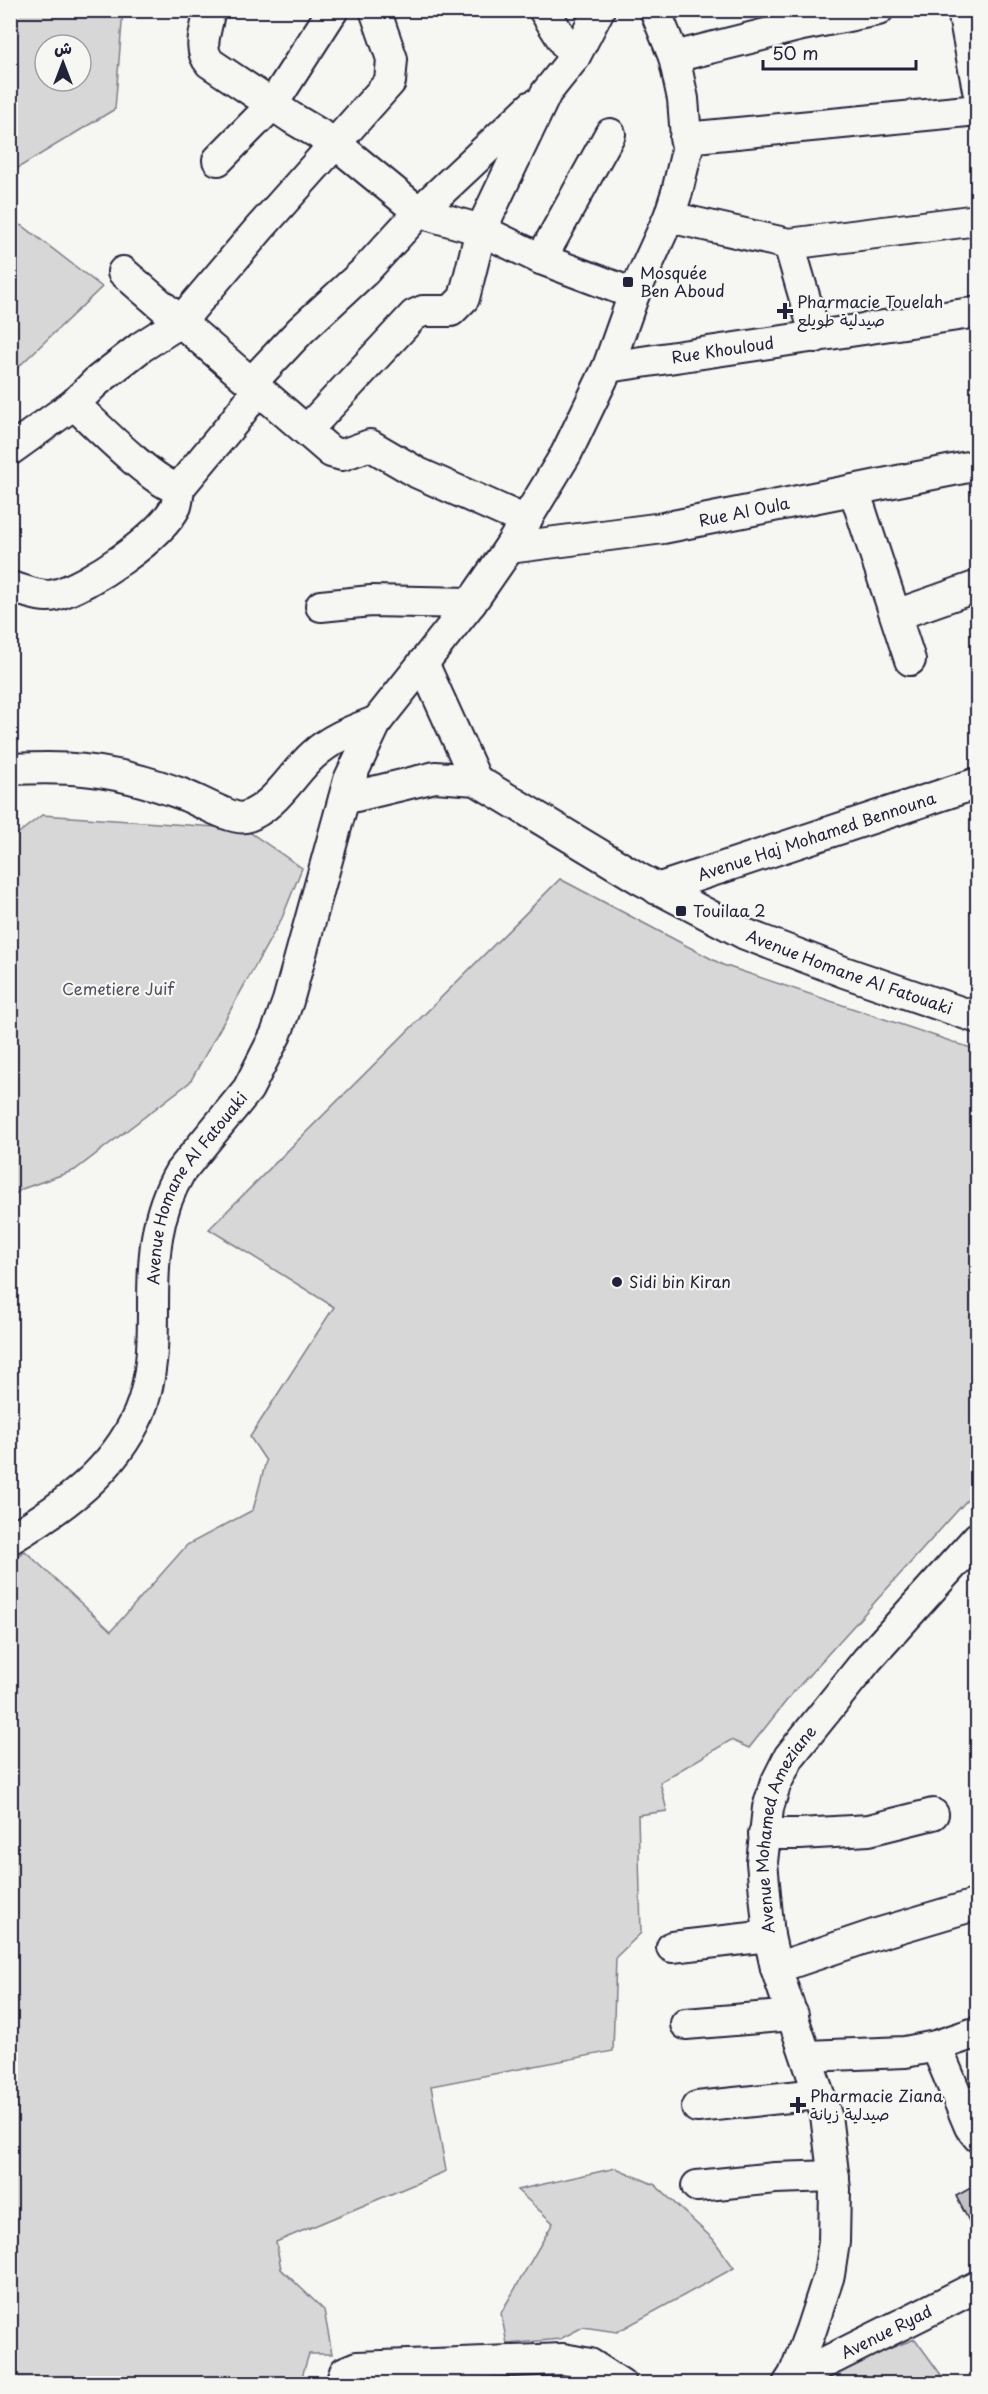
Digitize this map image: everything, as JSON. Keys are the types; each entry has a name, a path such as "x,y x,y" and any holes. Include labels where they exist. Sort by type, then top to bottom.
{"street":[{"path":"209,10 203,42 204,56 210,63 272,105 336,144 419,212 481,230 541,259 634,294"},
{"path":"218,160 272,105 333,10"},
{"path":"10,450 74,405 96,382 126,358 180,322 390,82 392,59 375,10"},
{"path":"544,10 574,58"},
{"path":"10,587 37,595 55,595 96,576 134,550 166,520 177,504 179,488 234,423 255,385 301,330 364,272 419,212 546,93 574,58 599,10"},
{"path":"674,57 802,25 878,10"},
{"path":"963,10 978,90"},
{"name":"Avenue Homane Al Fatouaki","path":"10,1539 77,1494 94,1478 109,1463 139,1413 148,1382 152,1354 153,1268 162,1211 171,1187 180,1172 248,1089 276,1034 288,1002 347,789 378,722 471,603 526,521 566,454 608,366 634,294 669,217 687,150 683,99 674,57 656,11"},
{"path":"307,430 414,315 423,311 451,311 464,298 481,230 546,93"},
{"path":"686,138 978,110"},
{"path":"541,259 610,134"},
{"path":"669,217 789,244 978,220"},
{"path":"789,244 816,337"},
{"path":"123,272 331,452 342,455 370,445 418,473 526,521"},
{"name":"Rue Khouloud","path":"608,366 978,312"},
{"path":"74,405 141,466 171,487 179,488"},
{"name":"Rue Al Oula","path":"509,548 663,528 978,465"},
{"path":"854,490 910,660"},
{"path":"896,615 978,586"},
{"path":"321,606 371,601 471,603"},
{"path":"423,663 476,780"},
{"path":"10,769 84,770 112,775 166,788 240,818 259,811 314,754 333,740 378,722"},
{"path":"292,776 347,789"},
{"name":"Avenue Homane Al Fatouaki","path":"347,789 435,777 476,780 657,889 745,934 844,972 978,1018"},
{"name":"Avenue Haj Mohamed Bennouna","path":"657,889 978,783"},
{"name":"Avenue Mohamed Ameziane","path":"791,2379 811,2330 832,2261 834,2176 829,2132 807,2056 776,1968 769,1936 763,1880 764,1834 775,1785 789,1758 867,1660 978,1537"},
{"path":"764,1834 869,1830 933,1814"},
{"path":"776,1968 877,1934 978,1904"},
{"path":"672,1947 769,1936"},
{"path":"686,2024 793,2015"},
{"path":"807,2056 904,2052 936,2046 978,2032"},
{"path":"936,2046 968,2121 978,2137"},
{"path":"697,2107 818,2094"},
{"path":"697,2186 775,2178 834,2176"},
{"name":"Avenue Ryad","path":"791,2379 978,2286"},
{"path":"341,2384 345,2372 357,2367 563,2359 590,2364 619,2383"}],"green space":[{"path":"10,11 123,11 115,109 13,171 10,170"},
{"path":"11,223 23,226 102,287 11,374"},
{"name":"Cemetiere Juif","path":"42,815 245,829 302,868 282,918 190,1082 75,1170 22,1189 11,1197 11,839"},
{"path":"560,879 723,965 977,1050 977,1489 791,1695 749,1748 731,1740 660,1782 667,1811 638,1815 641,1933 616,1957 613,2051 431,2086 446,2171 276,2242 281,2269 324,2310 332,2354 309,2354 300,2383 11,2383 11,1560 25,1551 111,1631 187,1545 253,1510 266,1461 250,1437 334,1307 209,1229"},
{"path":"616,2168 655,2185 713,2239 734,2268 617,2332 583,2327 560,2339 507,2344 501,2313 553,2223 517,2190"},
{"path":"915,2339 947,2383 808,2384 809,2379"}],"building":[{"path":"978,2184 978,2219 970,2223 956,2196"}],"place":[{"name":"Mosquée Ben Aboud","path":"628,282"},
{"name":"Pharmacie Touelah صيدلية طويلع","path":"785,311"},
{"name":"Touilaa 2","path":"681,911"},
{"name":"Sidi bin Kiran","path":"617,1282"},
{"name":"Pharmacie Ziana صيدلية زيانة","path":"798,2105"}]}
